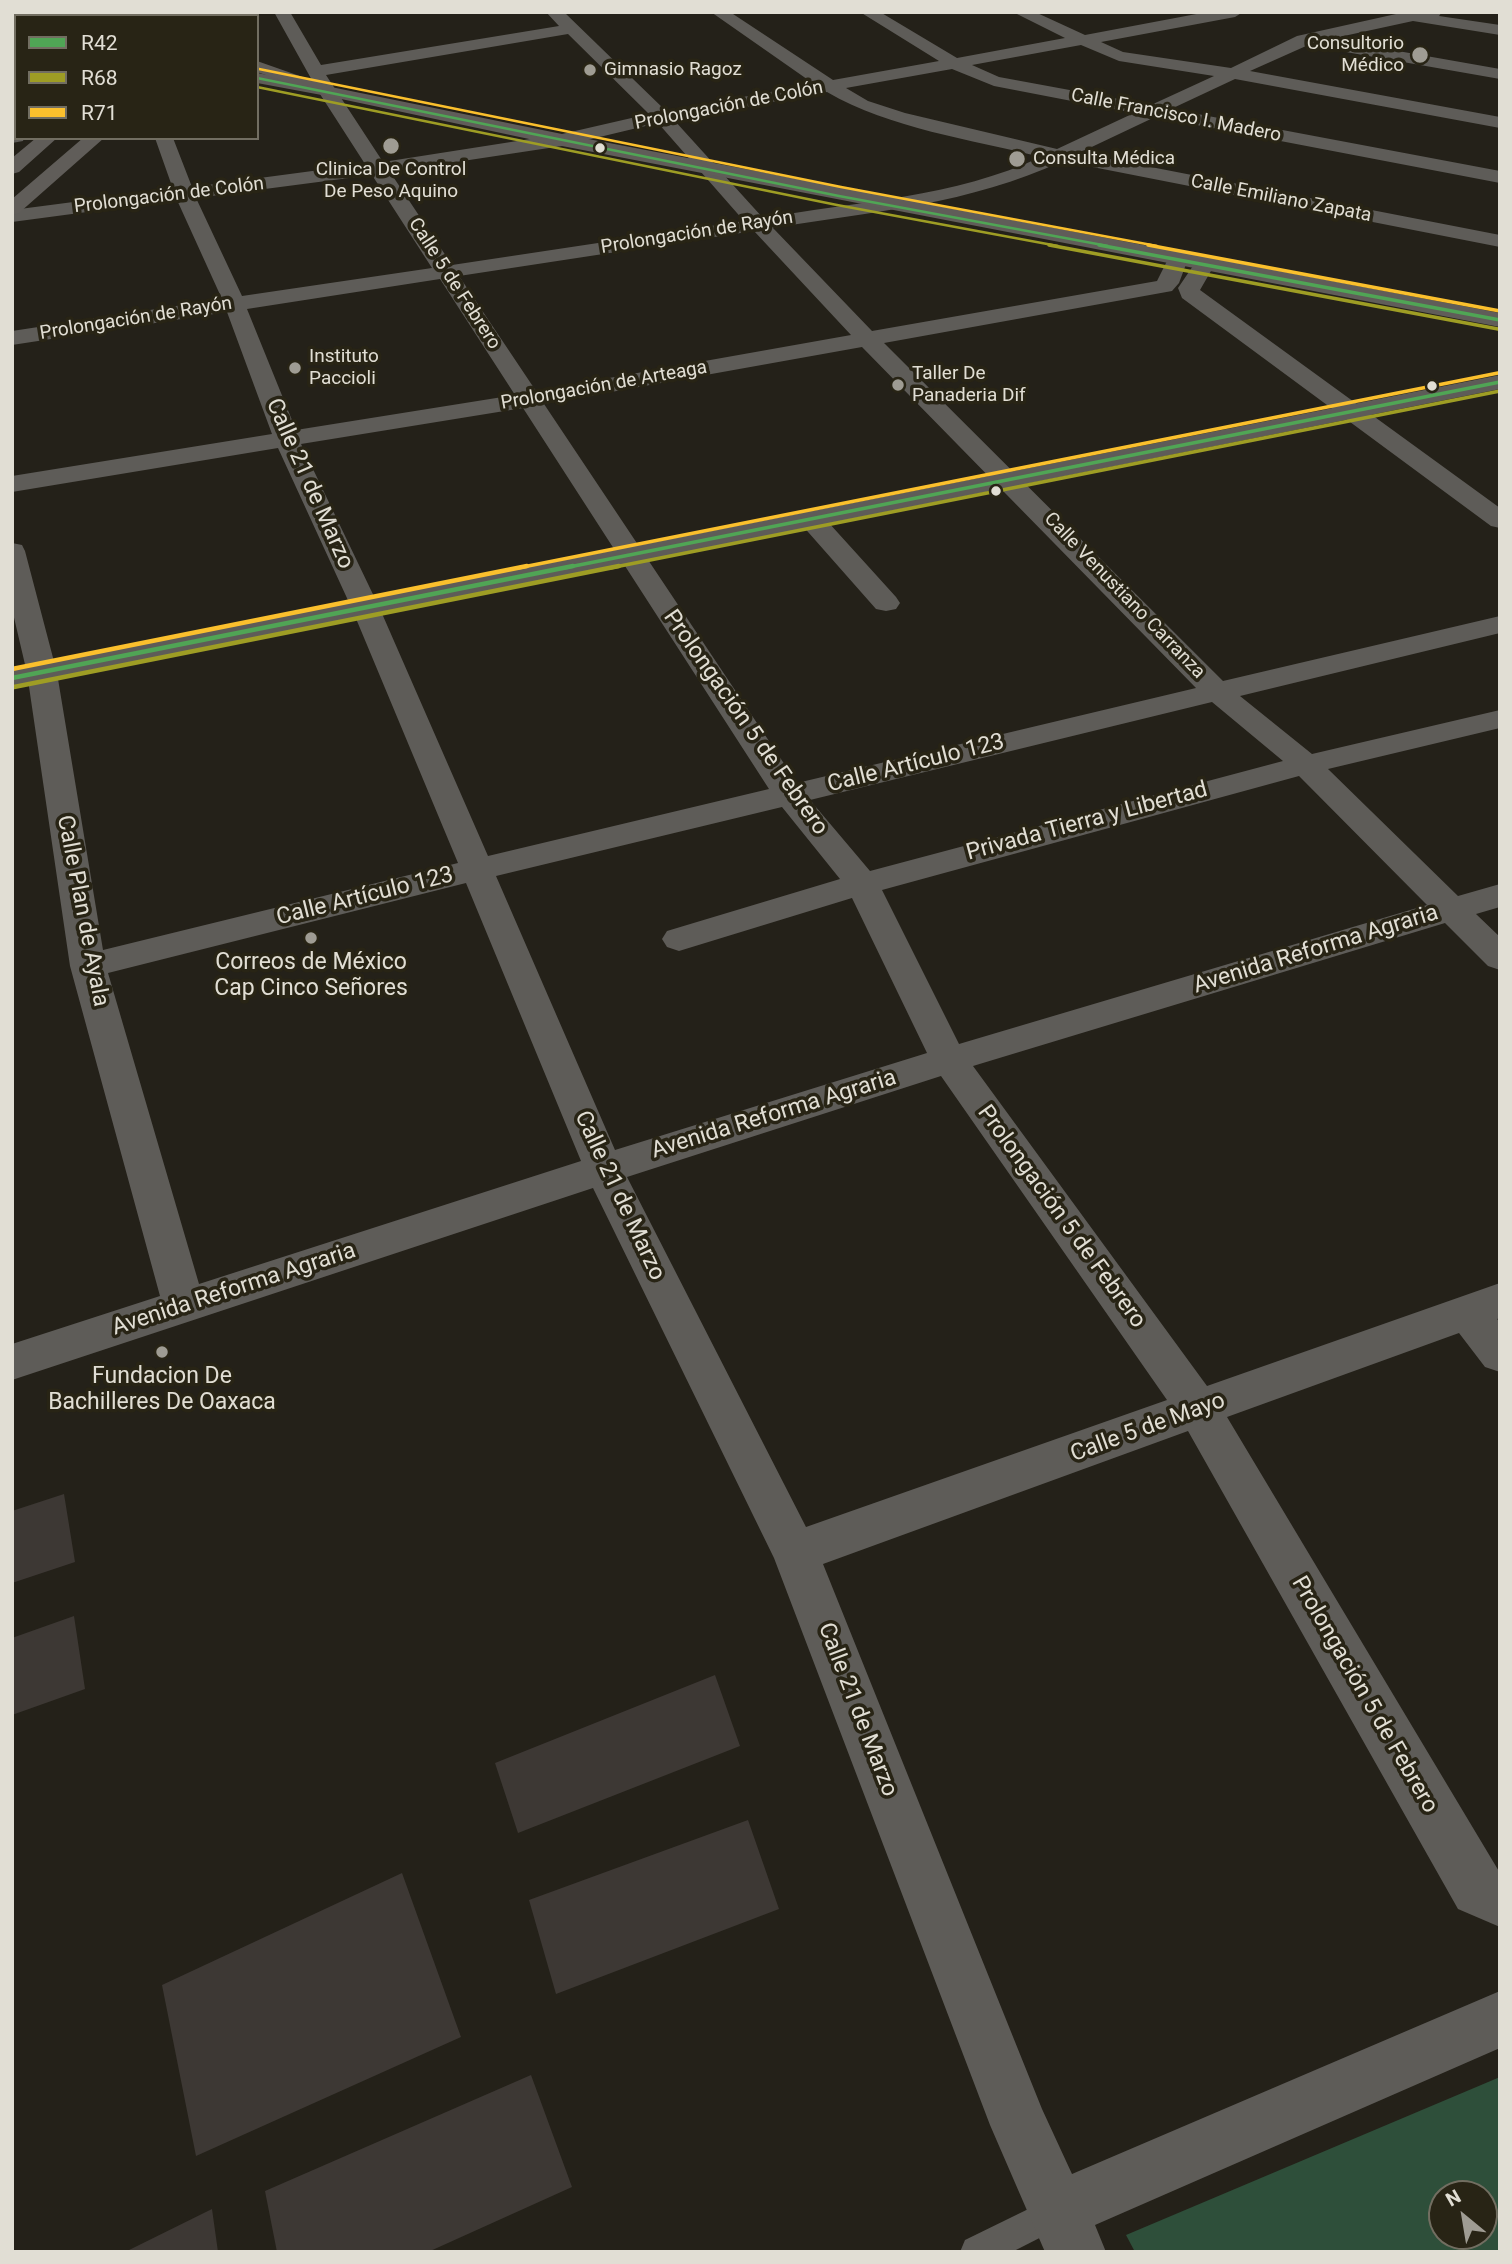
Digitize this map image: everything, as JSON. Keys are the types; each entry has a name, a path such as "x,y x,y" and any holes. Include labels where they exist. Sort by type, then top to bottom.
{"main road":[{"path":"259,67 327,91 562,140 884,204 1500,320"},
{"path":"15,164 40,140"},
{"path":"12,209 93,140"}],"street":[{"name":"Calle 5 de Febrero","path":"283,12 327,91 630,554"},
{"name":"Calle Venustiano Carranza","path":"554,12 662,117 706,169 761,224 868,340 1010,480 1216,691 1305,764 1500,958"},
{"name":"Calle Emiliano Zapata","path":"719,12 831,87 862,105 899,117 1058,155 1500,242"},
{"name":"Calle Francisco I. Madero","path":"868,12 957,65 994,81 1500,177"},
{"path":"1021,12 1079,41 1119,56 1231,72 1500,123"},
{"path":"1384,12 1500,30"},
{"name":"Prolongación de Rayón","path":"12,338 761,224 964,190 1024,172 1303,40 1434,12"},
{"name":"Prolongación de Colón","path":"12,216 185,195 562,140 662,117 957,65 1192,16 1237,20"},
{"path":"318,71 571,29"},
{"path":"1277,35 1500,74"},
{"path":"259,78 327,91"},
{"name":"Calle 21 de Marzo","path":"165,140 185,195 234,303 287,440 366,609 604,1169 795,1553 1019,2125 1067,2231"},
{"name":"Prolongación de Arteaga","path":"12,485 528,400 1164,286 1168,283 1177,259"},
{"path":"1204,264 1189,288 1189,293 1500,520"},
{"path":"27,676 1500,382"},
{"path":"810,518 886,603"},
{"name":"Calle Plan de Ayala","path":"12,551 27,676 88,966 184,1306"},
{"name":"Prolongación 5 de Febrero","path":"630,554 789,795 860,883 949,1060 1199,1410 1488,1895"},
{"name":"Calle Artículo 123","path":"88,966 475,870 1500,624"},
{"name":"Privada Tierra y Libertad","path":"679,939 860,883 1305,764 1500,719"},
{"name":"Avenida Reforma Agraria","path":"12,1362 949,1060 1500,895"},
{"path":"1483,1306 1500,1354"},
{"name":"Calle 5 de Mayo","path":"795,1553 1483,1306"},
{"path":"1067,2231 1500,2019"}],"lane":[{"path":"977,2252 1067,2231"}],"green space":[{"path":"1500,2077 1500,2252 1135,2252 1126,2235"}],"building":[{"path":"64,1494 75,1562 12,1583 12,1511"},
{"path":"74,1616 85,1689 12,1715 12,1638"},
{"path":"715,1675 740,1746 518,1833 495,1763"},
{"path":"748,1820 779,1909 556,1994 529,1900"},
{"path":"402,1873 461,2037 196,2156 162,1985"},
{"path":"531,2075 572,2187 428,2252 277,2252 265,2191"},
{"path":"212,2209 218,2252 125,2252"}],"transit line":[{"name":"R71","path":"259,69 841,187 1500,311"},
{"name":"R42","path":"259,78 839,196 1500,320"},
{"name":"R68","path":"259,87 837,205 1498,329"},
{"name":"R71","path":"12,669 1498,373"},
{"name":"R42","path":"12,678 1500,382"},
{"name":"R68","path":"14,687 1500,391"}],"place":[{"name":"Consultorio Médico","path":"1420,55"},
{"name":"Gimnasio Ragoz","path":"590,70"},
{"name":"Clinica De Control De Peso Aquino","path":"391,146"},
{"name":"Consulta Médica","path":"1017,159"},
{"name":"Instituto Paccioli","path":"295,368"},
{"name":"Taller De Panaderia Dif","path":"898,385"},
{"name":"Correos de México Cap Cinco Señores","path":"311,938"},
{"name":"Fundacion De Bachilleres De Oaxaca","path":"162,1352"}]}
